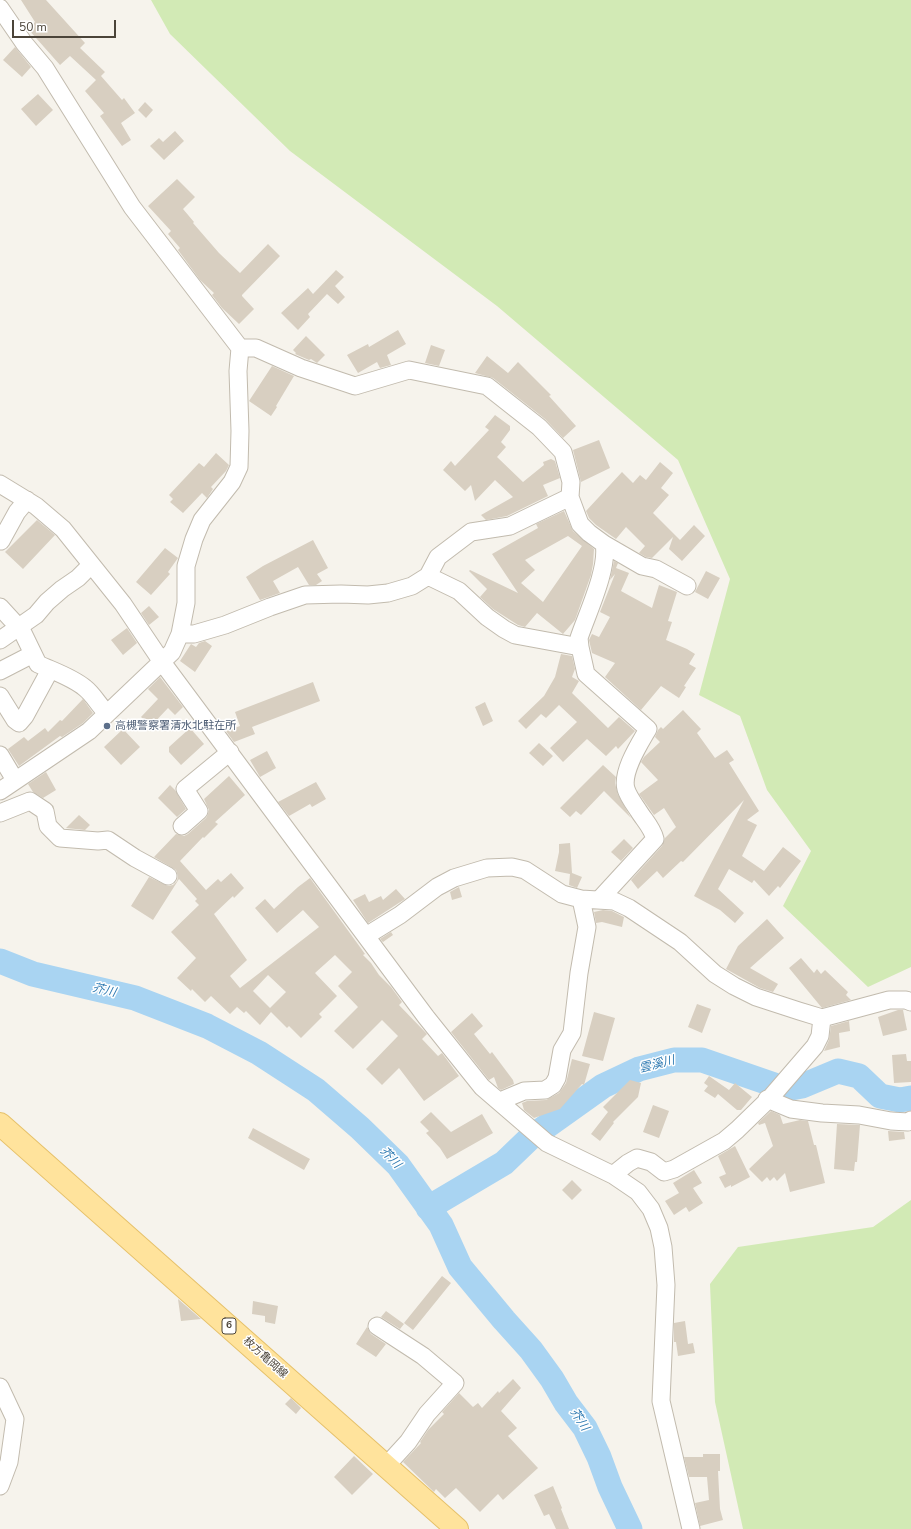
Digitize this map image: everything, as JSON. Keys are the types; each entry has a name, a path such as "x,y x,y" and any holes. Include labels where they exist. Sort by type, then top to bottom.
{"main road":[{"name":"枚方亀岡線","path":"0,1124 457,1529"}],"street":[{"path":"0,8 24,43 46,68 132,207 240,348 238,371 240,431 239,467 232,482 202,520 194,539 186,566 186,603 180,634 172,652 88,731 0,790"},
{"path":"240,348 256,348 301,368 355,386 409,370 487,386 540,427 563,452 571,482 570,497 580,524 604,544 642,566 656,569 687,586"},
{"path":"0,484 22,506"},
{"path":"180,634 194,634 225,625 305,595 368,595 388,593 412,586 428,576 438,557 470,532 510,526 570,497"},
{"path":"1,541 22,506"},
{"path":"0,516 22,506 36,506 63,529 123,604 162,662 426,1017 482,1087 527,1124 547,1143 613,1175 638,1192 651,1209 659,1228 663,1247 666,1285 661,1401 691,1529"},
{"path":"599,900 655,839 652,830 626,789 625,779 631,761 648,729 586,674 580,647 579,638 598,586 605,551 604,544"},
{"path":"0,640 36,615 47,602 78,578 91,565"},
{"path":"428,576 459,591 487,617 504,630 515,635 580,647"},
{"path":"0,607 22,632 38,664 86,688 100,707 108,713"},
{"path":"0,671 33,654"},
{"path":"0,696 19,724 25,716 50,670"},
{"path":"182,826 199,811 184,789 230,752"},
{"path":"0,755 15,780"},
{"path":"0,813 30,801 45,810 48,826 60,838 98,841 108,840 135,858 168,876"},
{"path":"366,936 400,916 437,887 454,878 486,868 512,867 525,870 562,894 581,899 614,901 644,917 680,942 715,974 756,997 822,1018 889,1000 906,1000 911,1002"},
{"path":"500,1101 524,1092 545,1090 553,1085 557,1078 562,1050 572,1033 578,980 587,926 581,899"},
{"path":"613,1175 637,1158 652,1162 664,1172 674,1169 724,1141 769,1098 815,1046 820,1036 822,1018"},
{"path":"769,1098 791,1109 822,1113 859,1115 891,1121 908,1122 911,1120"},
{"path":"376,1326 423,1356 455,1383 427,1414 408,1442 386,1466"},
{"path":"0,1387 15,1418 9,1462 0,1486"}],"green space":[{"path":"151,0 911,0 911,967 868,987 783,906 811,851 767,790 740,716 699,695 730,579 678,460 497,306 290,151 170,34"},
{"path":"911,1200 911,1529 743,1529 715,1402 710,1284 738,1247 873,1227"}],"building":[{"path":"21,0 46,0 85,43 80,48 105,72 101,76 122,100 124,98 135,113 121,123 131,140 122,146 100,116 104,113 85,91 96,80 70,56 60,65 28,29 35,22"},
{"path":"15,47 31,67 22,77 3,60"},
{"path":"38,94 53,110 36,126 21,109"},
{"path":"145,102 153,110 146,118 138,110"},
{"path":"175,131 184,141 164,160 150,146 159,138 163,142"},
{"path":"177,179 195,197 183,209 219,253 240,273 268,244 280,256 242,295 254,309 239,324 222,308 212,295 214,293 200,280 178,250 180,248 168,234 171,231 148,206"},
{"path":"336,270 344,277 335,286 345,297 338,304 327,294 308,314 310,317 298,330 281,313 308,288 313,294"},
{"path":"398,330 406,344 387,355 391,365 380,368 377,362 358,373 347,355 368,344 369,347"},
{"path":"306,336 325,355 317,363 311,359 309,360 295,354 296,353 293,350"},
{"path":"431,345 445,350 439,366 425,363"},
{"path":"487,356 508,373 518,362 551,395 549,396 576,426 563,438 545,419 493,378 475,373"},
{"path":"272,366 294,376 271,416 249,401"},
{"path":"495,415 510,426 510,430 501,442 506,447 497,457 523,482 544,465 543,462 551,459 555,461 560,478 543,485 548,496 507,516 486,520 481,515 513,497 495,480 475,501 471,485 465,491 443,470 451,461 455,466 489,430 485,427"},
{"path":"599,440 610,468 581,482 573,450"},
{"path":"216,453 229,465 226,471 211,487 213,489 207,498 202,493 183,513 170,502 173,499 169,495 199,463 204,467"},
{"path":"660,462 673,473 661,488 669,495 653,513 680,540 694,525 705,536 682,561 669,549 673,537 652,558 646,557 639,553 645,546 626,527 616,539 596,525 589,518 586,511 622,472 633,483 640,475 646,480"},
{"path":"564,511 573,531 594,549 591,575 575,620 563,634 537,613 525,627 518,625 493,609 480,597 487,589 469,571 470,570 518,593 492,554 538,528 536,524","holes":["568,536 582,546 543,602 521,583 535,570 525,560"]},
{"path":"37,520 55,535 23,569 5,552"},
{"path":"313,540 328,568 317,574 322,581 316,585 309,585 298,567 273,581 280,593 260,600 246,577 263,566"},
{"path":"165,548 178,558 168,572 170,574 151,595 136,582"},
{"path":"614,561 618,563 616,568 629,573 621,591 652,608 659,585 677,592 668,621 672,622 666,640 695,654 689,664 696,668 684,686 686,687 679,698 661,686 641,710 605,677 615,663 592,653 589,640 592,634 599,637 610,617 600,612 615,574 610,580"},
{"path":"706,571 720,578 708,599 695,592"},
{"path":"149,606 159,617 149,625 141,613"},
{"path":"127,628 137,643 123,655 111,640"},
{"path":"205,641 212,646 195,672 180,661 191,644 196,647 199,643"},
{"path":"561,654 572,656 575,669 572,677 579,681 572,693 608,728 619,717 635,731 618,749 616,746 606,756 587,739 563,762 550,748 577,722 559,705 546,718 541,714 526,729 518,721 544,696 555,677"},
{"path":"160,677 183,707 175,715 168,708 151,726 141,717 158,699 148,689"},
{"path":"313,682 320,701 252,727 255,734 234,742 226,731 240,726 235,712"},
{"path":"83,699 93,713 83,723 62,737 60,736 19,766 8,749 24,737 28,741 45,728 48,732 60,720 62,721"},
{"path":"485,702 493,721 483,726 475,707"},
{"path":"683,710 701,729 697,733 715,758 727,750 734,760 729,763 759,811 747,820 757,825 742,856 764,871 783,847 801,861 780,888 778,886 769,896 754,880 752,883 729,869 718,889 744,913 735,923 720,910 694,896 744,800 683,862 681,861 663,878 657,871 638,889 631,880 662,846 665,838 676,827 664,808 654,815 639,794 658,780 641,762 644,757 660,742 655,737 658,730 661,727 663,729"},
{"path":"190,728 204,744 181,765 169,752 169,747"},
{"path":"123,729 140,747 121,765 104,747"},
{"path":"539,743 553,756 543,766 529,753"},
{"path":"267,751 276,768 260,777 250,760"},
{"path":"603,765 616,777 615,783 618,795 631,818 604,791 581,815 576,811 570,817 560,808"},
{"path":"46,772 56,790 43,798 33,792 28,784"},
{"path":"229,776 245,795 215,822 218,824 180,861 206,890 218,879 221,882 231,873 244,888 214,914 247,960 230,976 240,988 319,927 303,910 277,933 255,908 265,899 274,909 310,878 365,954 363,955 402,1002 399,1005 427,1034 422,1039 438,1056 442,1053 459,1076 424,1101 399,1068 382,1085 366,1069 398,1036 382,1020 353,1049 334,1031 358,1007 338,986 352,972 335,955 315,973 337,996 319,1014 322,1017 301,1038 289,1026 287,1028 271,1012 260,1025 246,1011 244,1013 237,1007 230,1014 211,996 205,1002 192,989 191,991 177,978 196,958 171,932 199,905 195,901 197,899 179,879 153,920 131,906 149,877 168,886 173,885 177,881 178,876 176,870 154,857 176,834 184,836 188,834 206,818 209,810 204,799","holes":["268,975 286,992 270,1008 253,991"]},
{"path":"316,782 326,799 312,807 310,804 289,816 278,802"},
{"path":"170,785 175,790 186,809 177,817 158,798"},
{"path":"79,815 90,825 85,830 66,828"},
{"path":"624,839 633,848 621,861 611,852"},
{"path":"570,843 572,873 582,877 577,888 569,885 570,874 555,871 559,844"},
{"path":"459,887 462,897 452,900 450,892"},
{"path":"396,889 405,899 368,923 353,900 365,894 369,902 381,896 383,900"},
{"path":"603,910 612,911 624,917 622,927 602,922 596,923 594,912"},
{"path":"767,919 784,938 750,968 778,984 773,992 760,988 726,969 738,946"},
{"path":"391,932 393,935 383,942 380,939"},
{"path":"801,958 814,973 817,969 821,974 825,970 848,992 846,995 851,1000 822,1008 789,968"},
{"path":"697,1004 711,1009 702,1033 688,1027"},
{"path":"898,1010 903,1010 907,1030 883,1036 878,1017"},
{"path":"594,1012 615,1018 603,1061 582,1056"},
{"path":"472,1013 483,1026 474,1034 490,1054 492,1052 513,1080 514,1084 501,1090 498,1088 494,1077 489,1080 451,1032"},
{"path":"849,1021 850,1031 839,1033 840,1047 824,1051 829,1040 831,1026"},
{"path":"906,1054 907,1061 911,1061 911,1082 894,1083 892,1055"},
{"path":"572,1059 590,1064 584,1085 582,1084 560,1109 534,1118 524,1110 522,1103 527,1101 546,1100 559,1093 566,1083"},
{"path":"709,1076 729,1090 735,1083 752,1097 741,1110 737,1110 718,1094 715,1098 704,1091 708,1086 704,1083"},
{"path":"630,1080 641,1083 638,1097 613,1122 614,1123 600,1141 591,1134 608,1112 603,1107"},
{"path":"653,1105 669,1111 659,1138 643,1132"},
{"path":"771,1111 780,1115 783,1124 800,1120 808,1121 814,1145 816,1145 825,1183 790,1192 785,1173 777,1181 774,1177 770,1181 767,1177 762,1182 749,1169 773,1146 765,1123 759,1125 758,1123"},
{"path":"431,1112 451,1132 482,1114 493,1133 447,1159 440,1148 426,1133 429,1131 420,1122"},
{"path":"837,1124 860,1125 857,1162 855,1162 854,1171 834,1169"},
{"path":"253,1128 310,1159 304,1170 248,1138"},
{"path":"888,1131 904,1132 905,1139 889,1141"},
{"path":"735,1146 750,1177 731,1187 731,1185 725,1188 719,1177 726,1174 718,1156"},
{"path":"694,1170 702,1183 693,1188 703,1203 689,1212 686,1207 674,1215 665,1201 679,1193 673,1183"},
{"path":"572,1180 582,1190 572,1200 562,1190"},
{"path":"442,1276 451,1283 413,1330 404,1323"},
{"path":"178,1299 201,1319 181,1321"},
{"path":"253,1301 278,1306 275,1324 265,1322 265,1316 252,1314"},
{"path":"386,1311 404,1324 400,1329 381,1317"},
{"path":"685,1321 688,1344 693,1343 695,1353 678,1356 676,1342 674,1342 674,1323"},
{"path":"367,1327 371,1334 386,1344 376,1357 356,1344"},
{"path":"513,1379 521,1388 501,1411 517,1428 508,1436 538,1468 503,1500 498,1494 480,1512 456,1488 445,1498 436,1489 434,1492 403,1462 421,1443 420,1442 428,1430 444,1414 442,1412 459,1393 473,1407 478,1403 482,1408 498,1391 499,1393"},
{"path":"291,1398 301,1408 296,1414 285,1404"},
{"path":"703,1454 720,1454 720,1471 718,1471 720,1509 723,1520 700,1526 695,1503 709,1500 707,1477 689,1477 684,1457 703,1457"},
{"path":"354,1456 373,1474 352,1495 334,1477"},
{"path":"553,1486 569,1529 556,1529 549,1514 544,1516 534,1495"}],"waterway":[{"name":"芥川","path":"0,961 33,974 135,998 207,1026 259,1053 316,1090 360,1128 398,1165 441,1225 460,1267 531,1350 552,1379 566,1403 585,1428 630,1529"},
{"name":"雲溪川","path":"428,1208 504,1163 530,1138 603,1086 639,1069 674,1060 702,1060 786,1089 802,1086 838,1071 859,1076 880,1096 900,1100 911,1098"}],"place":[{"name":"高槻警察署清水北駐在所","path":"107,726"}]}
